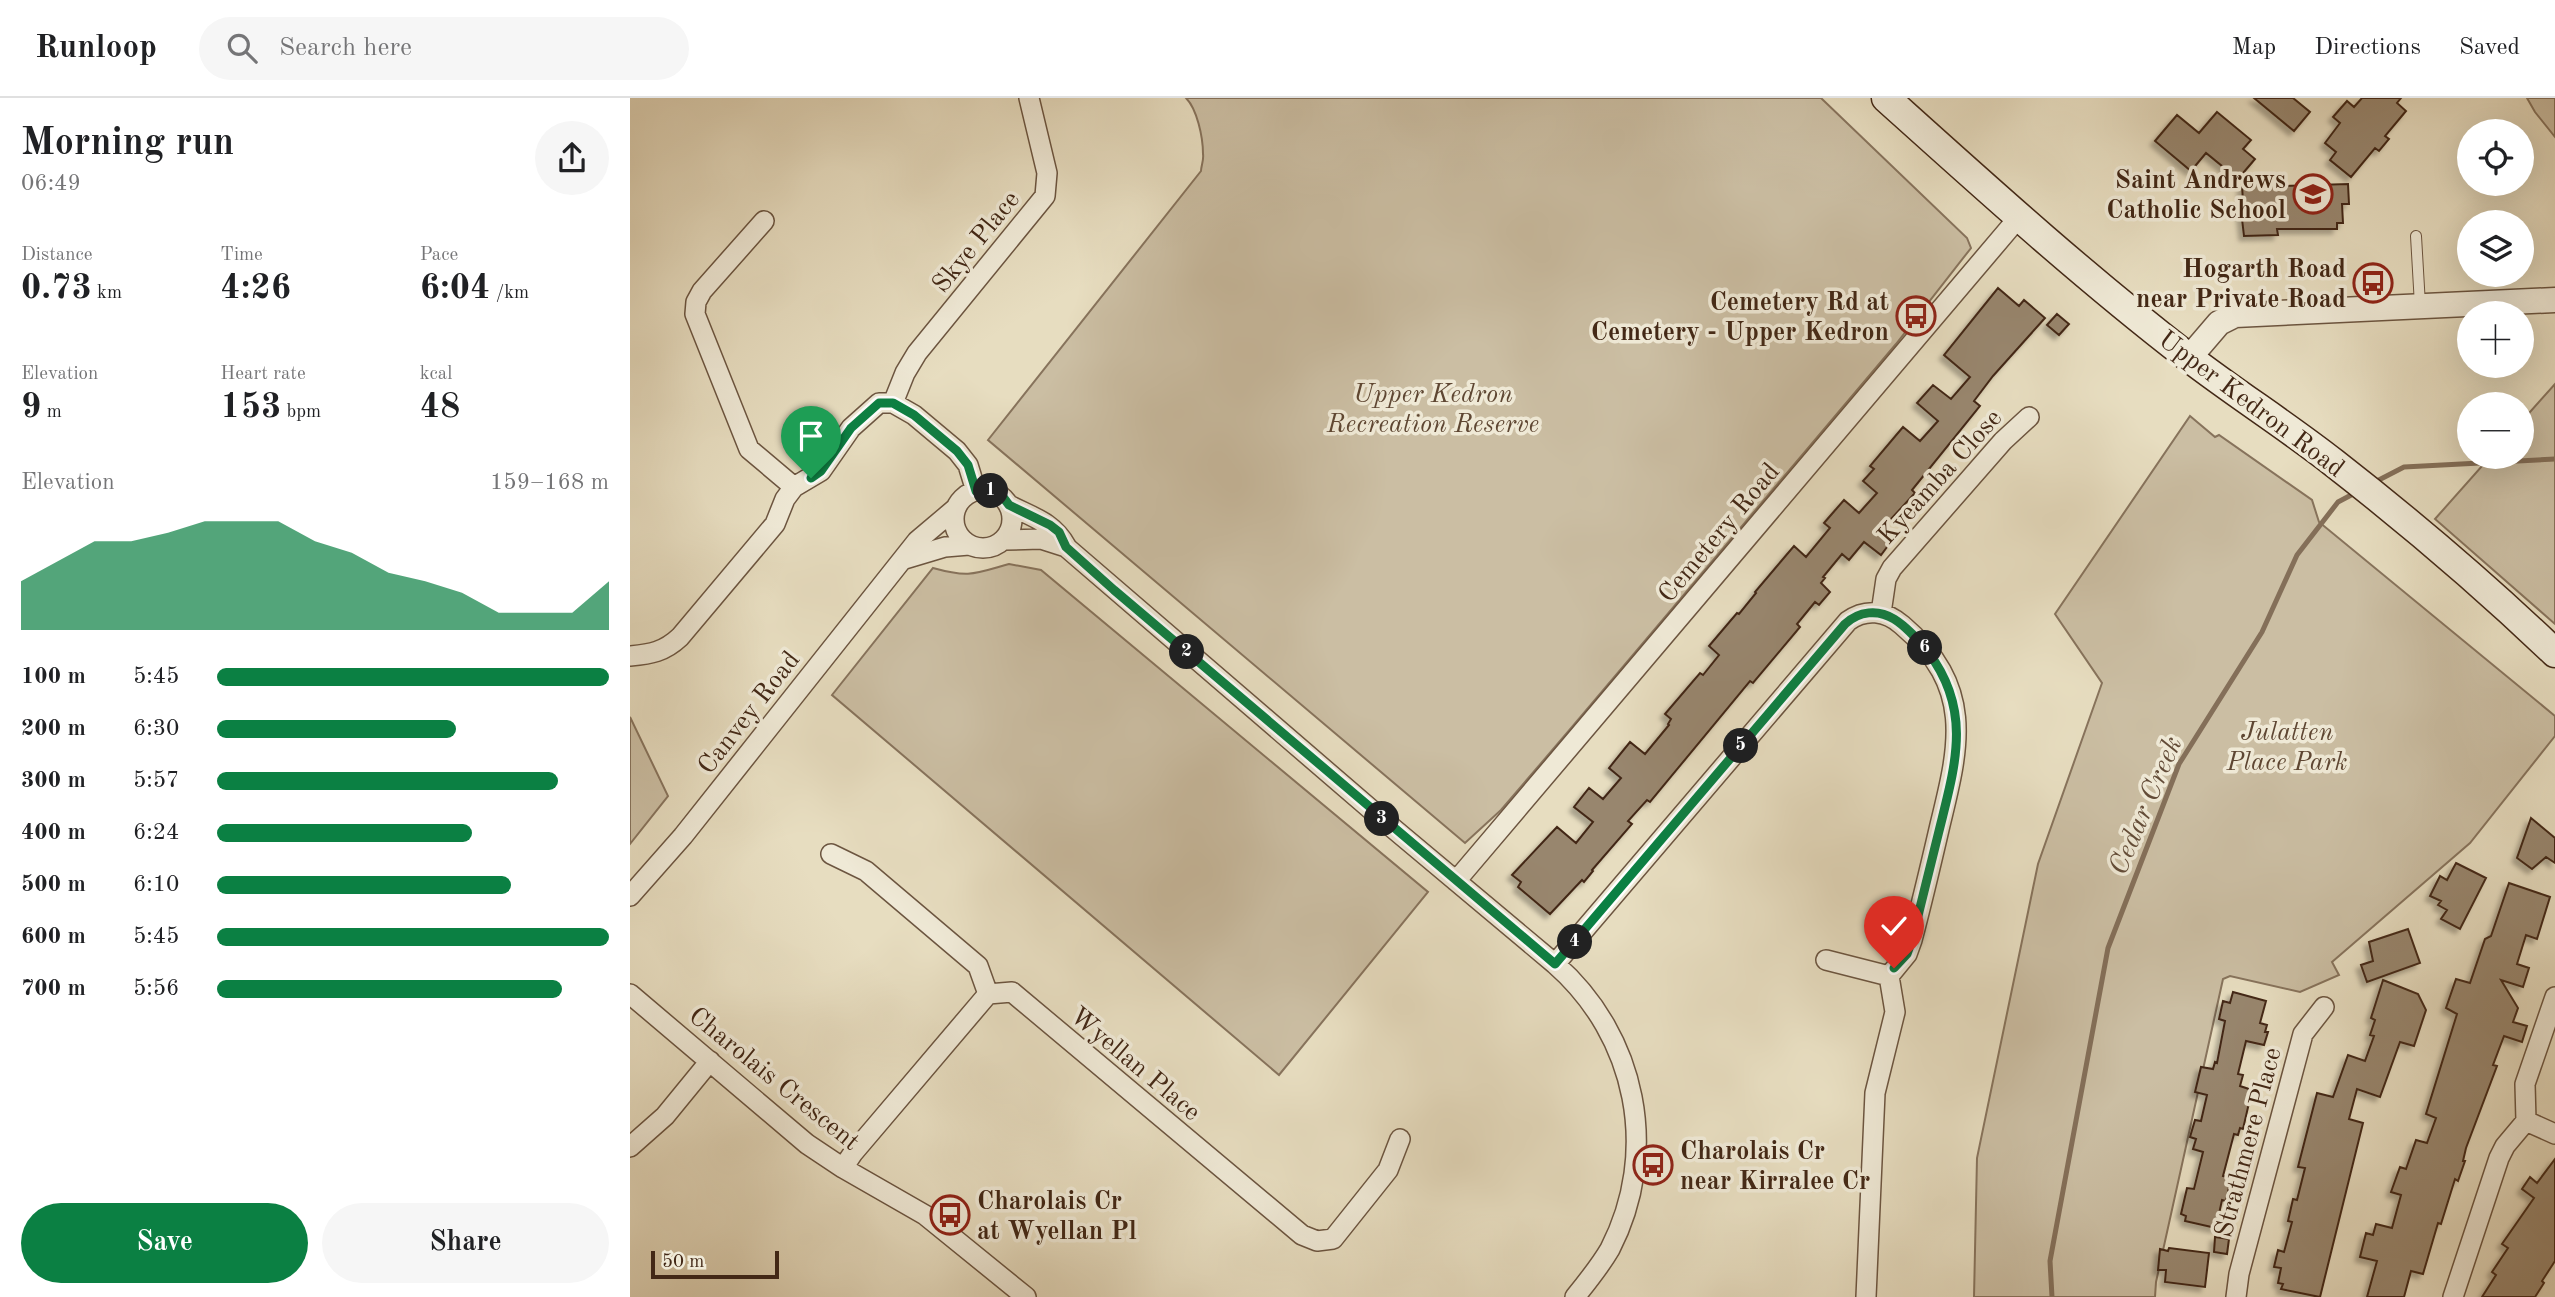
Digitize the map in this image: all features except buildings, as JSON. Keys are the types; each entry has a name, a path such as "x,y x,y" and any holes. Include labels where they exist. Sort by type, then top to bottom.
{"main road":[{"name":"Upper Kedron Road","path":"1886,98 2019,217 2189,358 2333,462 2413,527 2555,653"}],"street":[{"name":"Skye Place","path":"893,403 905,373 917,354 1045,196 1047,173 1029,98"},
{"name":"Cemetery Road","path":"1456,881 2019,217"},
{"path":"764,221 702,291 696,302 695,314 749,449 794,486"},
{"path":"2189,358 2219,323 2235,315 2555,300"},
{"path":"630,656 657,653 671,646 680,637 775,524 785,499 794,486 821,471 851,428 879,403 893,403 914,415 960,454 968,465 976,491"},
{"name":"Kyeamba Close","path":"1881,613 1886,579 1892,568 2003,441 2029,417"},
{"path":"970,545 960,537 956,528 956,508 962,499 976,491 994,491 1009,505 1013,515 1012,526 1004,540"},
{"path":"1009,505 1050,525 1059,532 1066,547"},
{"name":"Canvey Road","path":"630,895 683,836 917,541 956,508"},
{"path":"905,559 945,547 970,545 986,548 1004,540 1041,539 1066,547 1555,964 1586,995 1616,1043 1629,1081 1637,1126 1634,1175 1626,1212 1608,1251 1575,1297"},
{"path":"1555,964 1845,624 1858,615 1881,613 1900,623 1936,662 1950,691 1958,729 1951,782 1912,940 1907,954 1889,976 1895,1008 1875,1093 1866,1297"},
{"path":"831,854 866,871 978,966 988,993 852,1153 843,1168"},
{"path":"1826,960 1889,976"},
{"name":"Wyellan Place","path":"988,993 1012,992 1301,1235 1317,1241 1333,1239 1388,1170 1400,1139"},
{"name":"Charolais Crescent","path":"630,994 807,1144 925,1215 1026,1297"},
{"path":"2453,1297 2499,1158 2505,1146 2526,1121 2525,1084 2555,997"},
{"name":"Strathmere Place","path":"2236,1297 2239,1274 2303,1034 2324,1007"},
{"path":"630,1147 665,1116 710,1061"},
{"path":"2526,1121 2555,1134"}],"lane":[{"path":"2416,236 2420,306"}],"green space":[{"name":"Upper Kedron Recreation Reserve","path":"1186,98 1821,98 1967,238 1971,248 1896,344 1572,727 1501,810 1465,843 988,440 1201,171 1201,132"},
{"path":"2527,98 2555,98 2555,137 2535,112"},
{"path":"2555,384 2555,624 2435,519 2479,469 2534,469 2534,408"},
{"name":"Julatten Place Park","path":"2190,416 2215,437 2219,435 2312,500 2319,522 2555,716 2555,736 2470,843 2332,962 2339,975 2300,992 2230,976 2223,979 2156,1282 2155,1297 1974,1297 1977,1158 2038,864 2102,683 2055,614"},
{"path":"1009,564 1041,570 1428,892 1279,1075 832,695 933,568 971,574"},
{"path":"630,717 668,796 630,844"}],"waterway":[{"name":"Cedar Creek","path":"2373,483 2404,467 2555,459"},
{"name":"Cedar Creek","path":"2052,1297 2050,1261 2108,948 2179,764 2262,632 2297,555 2338,502 2355,493"}],"place":[{"name":"Saint Andrews Catholic School","path":"2313,194"},
{"name":"Hogarth Road near Private Road","path":"2373,283"},
{"name":"Cemetery Rd at Cemetery - Upper Kedron","path":"1916,316"},
{"name":"Charolais Cr near Kirralee Cr","path":"1653,1165"},
{"name":"Charolais Cr at Wyellan Pl","path":"950,1215"}],"route":[{"path":"811,478 821,471 851,428 879,403 893,403 914,415 962,457 968,465 976,491 994,491 1009,505 1059,532 1066,547 1114,590 1555,964 1845,624 1858,615 1874,612 1884,614 1908,630 1936,662 1950,691 1958,729 1951,782 1912,940 1907,954 1894,968"}]}
